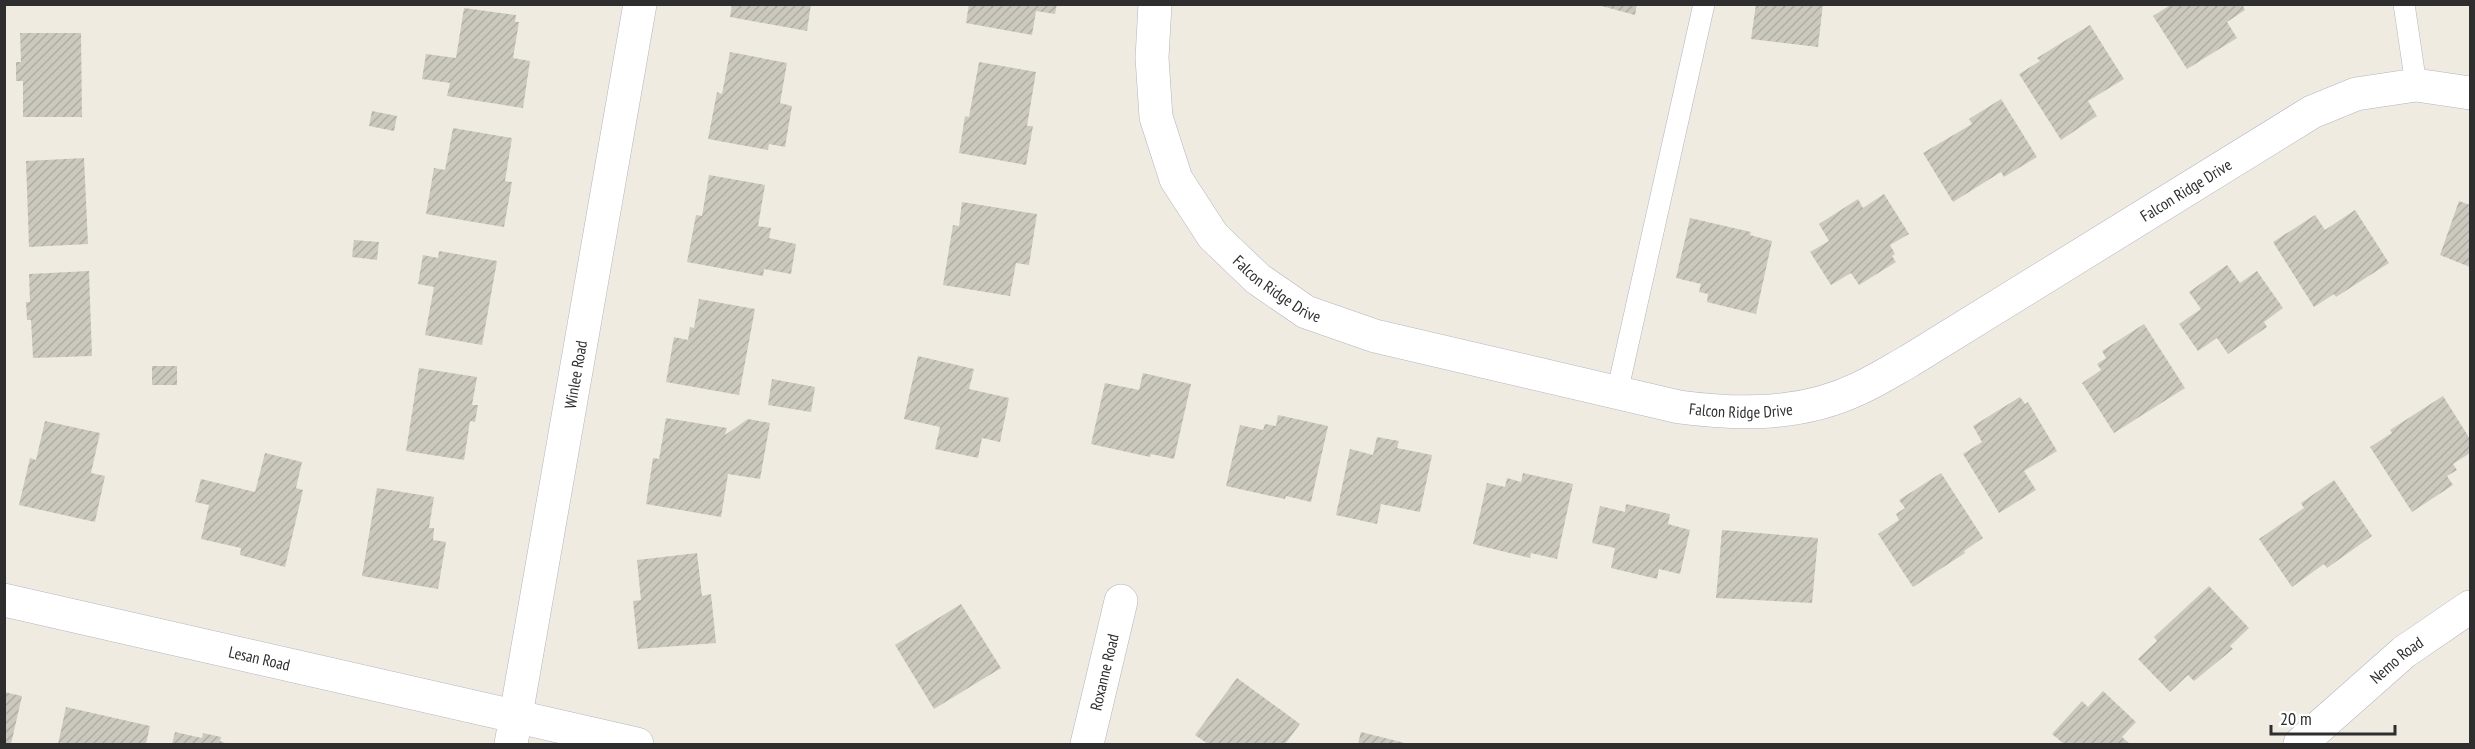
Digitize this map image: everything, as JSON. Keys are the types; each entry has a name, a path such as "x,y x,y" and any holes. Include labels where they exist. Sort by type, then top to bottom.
{"street":[{"name":"Winlee Road","path":"514,731 640,4"},
{"name":"Falcon Ridge Drive","path":"1155,4 1152,58 1156,117 1176,179 1213,236 1258,279 1306,312 1375,336 1617,393 1688,408 1727,413 1763,413 1812,405 1858,389 1909,361 2312,112 2356,94 2416,86 2470,93"},
{"name":"Lesan Road","path":"4,600 514,731 638,744"},
{"name":"Roxanne Road","path":"1087,744 1121,601"},
{"name":"Nemo Road","path":"2300,744 2404,652 2470,607"}],"lane":[{"path":"1617,393 1704,4"},
{"path":"2404,4 2416,86"}],"building":[{"path":"732,4 811,4 807,31 730,17"},
{"path":"969,4 1057,4 1055,14 1036,11 1032,35 966,23"},
{"path":"1594,4 1637,4 1635,15"},
{"path":"1756,4 1823,4 1818,47 1751,39"},
{"path":"2172,4 2242,4 2245,10 2227,22 2237,38 2187,69 2153,16"},
{"path":"464,8 516,15 515,22 519,22 513,58 530,61 523,108 447,96 450,83 422,79 426,54 456,58"},
{"path":"2090,25 2124,79 2088,101 2097,116 2061,140 2019,74 2040,61 2037,58"},
{"path":"20,33 81,33 82,117 23,117 23,81 16,81 16,62 21,62"},
{"path":"730,52 787,63 780,103 792,106 785,147 769,144 768,150 708,139 717,92 722,94"},
{"path":"979,62 1036,72 1027,126 1033,126 1026,165 959,153 965,116 969,117"},
{"path":"2001,99 2037,157 2004,177 2001,172 1953,202 1923,153 1972,124 1969,119"},
{"path":"372,111 397,116 394,131 369,126"},
{"path":"453,128 512,138 505,181 512,182 504,227 426,214 434,168 445,170"},
{"path":"84,158 88,244 29,247 26,161"},
{"path":"709,175 765,185 758,226 771,228 769,238 796,244 791,274 764,269 763,276 687,262 696,215 702,216"},
{"path":"1884,194 1909,234 1890,245 1896,262 1859,285 1851,273 1831,285 1810,252 1829,241 1819,224 1858,199 1863,208"},
{"path":"2459,201 2470,205 2470,267 2440,255"},
{"path":"962,202 1037,214 1029,265 1016,263 1010,296 943,285 953,225 959,226"},
{"path":"2355,210 2389,263 2336,297 2334,294 2314,307 2273,242 2315,215 2325,230"},
{"path":"1690,218 1751,232 1750,235 1772,241 1756,314 1707,302 1708,294 1699,292 1701,284 1676,278"},
{"path":"354,240 379,242 377,260 352,257"},
{"path":"439,251 497,261 482,345 425,335 434,287 418,284 423,255 438,258"},
{"path":"2227,265 2240,283 2257,271 2283,308 2264,322 2267,327 2228,354 2217,338 2198,351 2179,324 2201,309 2189,292"},
{"path":"89,271 92,356 33,358 31,320 27,320 26,302 30,302 29,274"},
{"path":"699,299 755,309 739,395 666,382 674,337 688,340 690,327 694,328"},
{"path":"2144,324 2185,388 2114,433 2082,383 2101,370 2097,364 2106,358 2102,351"},
{"path":"918,356 974,369 969,389 1009,398 1000,442 982,438 978,458 935,449 940,427 904,419"},
{"path":"152,366 177,366 177,385 152,385"},
{"path":"419,368 477,377 472,405 478,405 475,422 470,421 464,460 406,451"},
{"path":"1143,373 1191,384 1174,459 1151,454 1150,457 1091,444 1105,383 1139,390"},
{"path":"772,379 815,387 811,412 768,405"},
{"path":"2443,396 2470,439 2470,453 2453,464 2457,470 2447,476 2453,485 2412,512 2370,447 2392,433 2390,430"},
{"path":"2020,397 2025,404 2028,402 2057,451 2024,471 2036,490 1999,513 1963,454 1982,442 1973,426"},
{"path":"1278,415 1328,426 1311,502 1286,496 1285,499 1226,486 1240,425 1263,430 1265,424 1276,426"},
{"path":"666,418 727,428 725,435 748,419 770,423 760,479 728,474 721,517 646,504 653,458 659,459"},
{"path":"45,421 100,433 91,473 105,476 95,522 19,505 30,458 36,460"},
{"path":"1377,437 1399,441 1397,448 1432,455 1420,512 1381,504 1377,524 1336,515 1350,449 1373,455"},
{"path":"265,453 302,462 296,488 303,490 285,567 240,555 241,548 201,539 209,505 195,502 201,479 255,492"},
{"path":"1523,473 1573,484 1557,559 1531,553 1530,558 1473,544 1487,483 1505,487 1507,478 1521,482"},
{"path":"1941,473 1983,538 1964,551 1965,553 1913,587 1878,534 1899,520 1896,514 1905,508 1899,500"},
{"path":"2334,480 2372,536 2327,568 2324,564 2292,587 2259,539 2304,508 2301,503"},
{"path":"377,488 434,497 429,528 434,528 433,540 446,542 438,589 362,576"},
{"path":"1626,504 1670,514 1668,524 1690,530 1680,574 1659,569 1657,579 1611,568 1615,548 1592,543 1600,506 1625,512"},
{"path":"1722,530 1818,538 1812,603 1716,598"},
{"path":"697,553 702,596 711,594 716,643 638,649 633,601 641,600 637,560"},
{"path":"2209,586 2249,628 2230,646 2233,649 2194,681 2188,675 2170,692 2138,659 2157,641 2154,637"},
{"path":"961,604 1001,668 934,709 895,645"},
{"path":"1237,678 1300,724 1285,744 1208,744 1195,735"},
{"path":"2103,691 2136,722 2122,737 2130,744 2064,744 2052,734 2082,701 2088,707"},
{"path":"4,692 22,696 11,744 4,744"},
{"path":"66,707 150,726 146,744 58,744"},
{"path":"175,732 202,738 203,733 221,737 220,741 228,744 172,744"},
{"path":"1361,732 1409,744 1358,744"}]}
